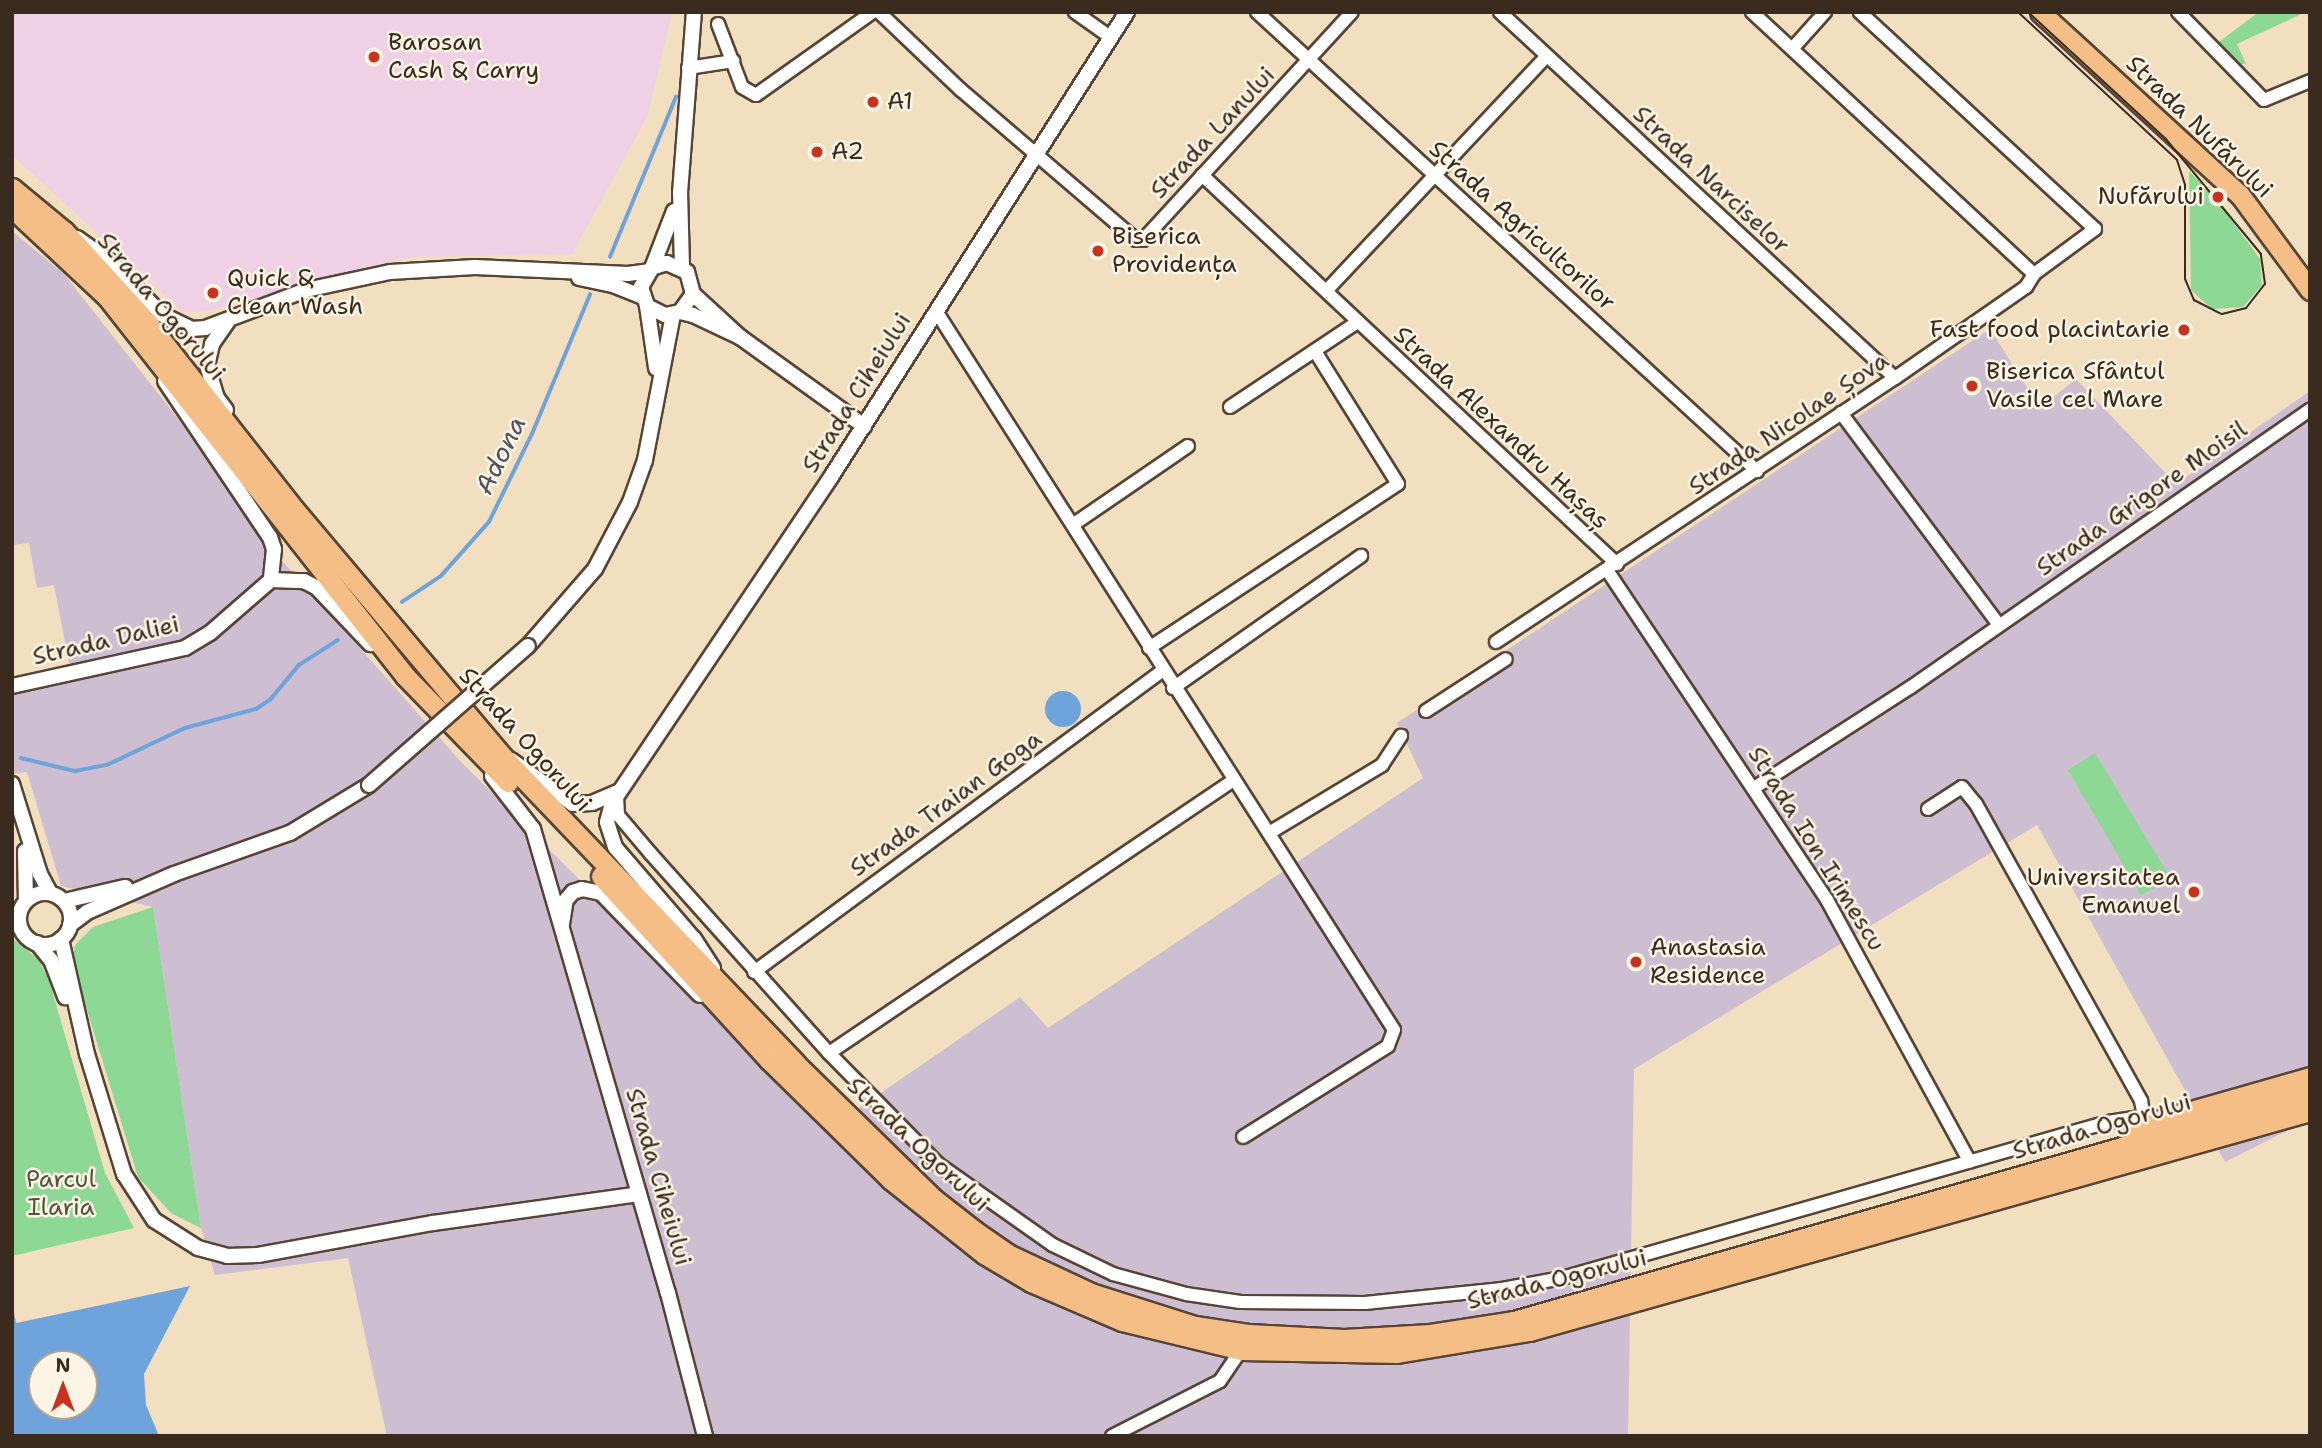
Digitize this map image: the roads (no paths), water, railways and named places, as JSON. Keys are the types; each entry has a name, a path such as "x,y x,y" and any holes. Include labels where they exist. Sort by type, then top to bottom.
{"main road":[{"name":"Strada Nufărului","path":"2040,12 2240,195 2310,290"},
{"name":"Strada Ogorului","path":"12,188 64,231 148,323 289,503 503,758 723,984 795,1063 934,1199 1008,1254 1091,1293 1195,1326 1249,1334 1344,1339 1430,1334 1514,1321 2310,1093"},
{"name":"Strada Ogorului","path":"12,208 107,297 155,354 405,676 594,869 724,1012 890,1179 984,1254 1031,1282 1122,1321 1241,1350 1397,1353 1515,1334 2310,1111"},
{"path":"2059,1165 2153,1117 2310,1077"},
{"path":"2169,1150 2225,1147 2310,1124"}],"street":[{"path":"681,267 680,192 694,12"},
{"path":"718,24 742,87 756,95 873,12"},
{"path":"879,12 961,90 1037,151"},
{"path":"1075,12 1110,37"},
{"name":"Strada Ciheiului","path":"723,984 694,939 610,840 608,815 618,792 864,426 1127,12"},
{"name":"Strada Agricultorilor","path":"1257,12 1307,61 1434,173 1758,471"},
{"name":"Strada Lanului","path":"1037,151 1136,240 1143,240 1352,12"},
{"name":"Strada Narciselor","path":"1500,12 1895,378"},
{"path":"1752,12 2034,274"},
{"path":"1792,49 1825,12"},
{"name":"Strada Nicolae Șova","path":"1496,642 1895,378 2026,287 2034,274 2095,229 1860,12"},
{"path":"2178,12 2264,100 2310,81"},
{"path":"1327,290 1434,173 1547,56"},
{"path":"688,68 733,61"},
{"name":"Strada Alexandru Hașaș","path":"1202,175 1327,290 1356,323 1612,567"},
{"path":"657,383 643,279 651,269 680,192"},
{"path":"64,231 97,251 173,323 205,328 281,297 390,272 475,267 558,272 651,269 667,263 681,267 691,279 693,294 740,337 864,426"},
{"path":"558,272 613,285 645,302 740,337"},
{"path":"87,1054 61,939 70,925 87,912 174,874 290,833 369,785 528,646 573,598 615,535 645,460 657,383 677,313 693,294"},
{"path":"936,311 1074,524 1162,671 1394,1030 1388,1046 1243,1137"},
{"path":"231,318 212,344 209,379 217,398 289,503"},
{"name":"Strada Alexandru Hașaș","path":"1230,407 1356,323"},
{"path":"1149,648 1398,484 1315,351"},
{"path":"155,354 183,412 270,537 274,549 271,580 304,581 317,587 405,676"},
{"name":"Strada Grigore Moisil","path":"1754,788 1999,625 2310,410"},
{"path":"1841,413 1999,625"},
{"path":"1074,524 1188,446"},
{"path":"1173,688 1361,556"},
{"name":"Strada Ion Irimescu","path":"1612,567 1827,900 1970,1162"},
{"name":"Strada Daliei","path":"12,686 185,648 210,633 271,580"},
{"path":"1426,711 1506,659"},
{"name":"Strada Traian Goga","path":"754,972 1162,671"},
{"name":"Strada Ciheiului","path":"455,728 533,829 639,1194 705,1436"},
{"path":"1269,833 1382,765 1401,736"},
{"path":"503,758 529,769 573,804 592,803 618,792 618,815 829,1054 938,1164 1021,1226 1113,1274 1207,1297 1365,1303 1502,1289 1562,1278 2108,1122 2153,1117"},
{"path":"829,1054 1233,780"},
{"path":"12,784 50,893 64,901 174,874"},
{"path":"1928,809 1962,787 1976,804 2141,1101 2153,1117"},
{"path":"17,801 29,877 20,925 51,960 87,1054 124,1174 138,1200 175,1236 227,1256 258,1255 433,1223 639,1194"},
{"name":"Strada Ciheiului","path":"562,932 563,911 573,892 582,889 601,893 673,971 724,1012"},
{"path":"26,901 50,893"},
{"path":"64,901 70,925"},
{"path":"37,943 61,939"},
{"path":"1112,1436 1220,1381 1241,1350"}],"water":[{"path":"1063,691 1075,697 1081,709 1075,721 1063,727 1051,721 1045,709 1051,697"},
{"path":"190,1286 144,1374 146,1405 159,1436 12,1436 12,1324"}],"waterway":[{"name":"Adona","path":"610,257 676,97"},
{"name":"Adona","path":"402,602 441,576 489,522 532,434 590,295"},
{"name":"Adona","path":"21,758 75,771 107,765 185,728 256,709 270,700 299,665 338,640"},
{"path":"12,1312 15,1324"}],"tram line":[{"path":"2018,12 2177,160 2185,185 2185,279 2194,300 2222,314 2246,308 2265,284 2261,254 2166,139 2028,12"}],"place":[{"name":"Barosan Cash & Carry","path":"374,57"},
{"name":"A1","path":"873,102"},
{"name":"A2","path":"817,152"},
{"name":"Nufărului","path":"2218,197"},
{"name":"Biserica Providența","path":"1098,251"},
{"name":"Quick & Clean Wash","path":"213,293"},
{"name":"Fast food placintarie","path":"2184,330"},
{"name":"Biserica Sfântul Vasile cel Mare","path":"1972,386"},
{"name":"Universitatea Emanuel","path":"2194,892"},
{"name":"Anastasia Residence","path":"1636,962"}],"park label":[{"name":"Parcul Ilaria","path":"61,1194"}]}
